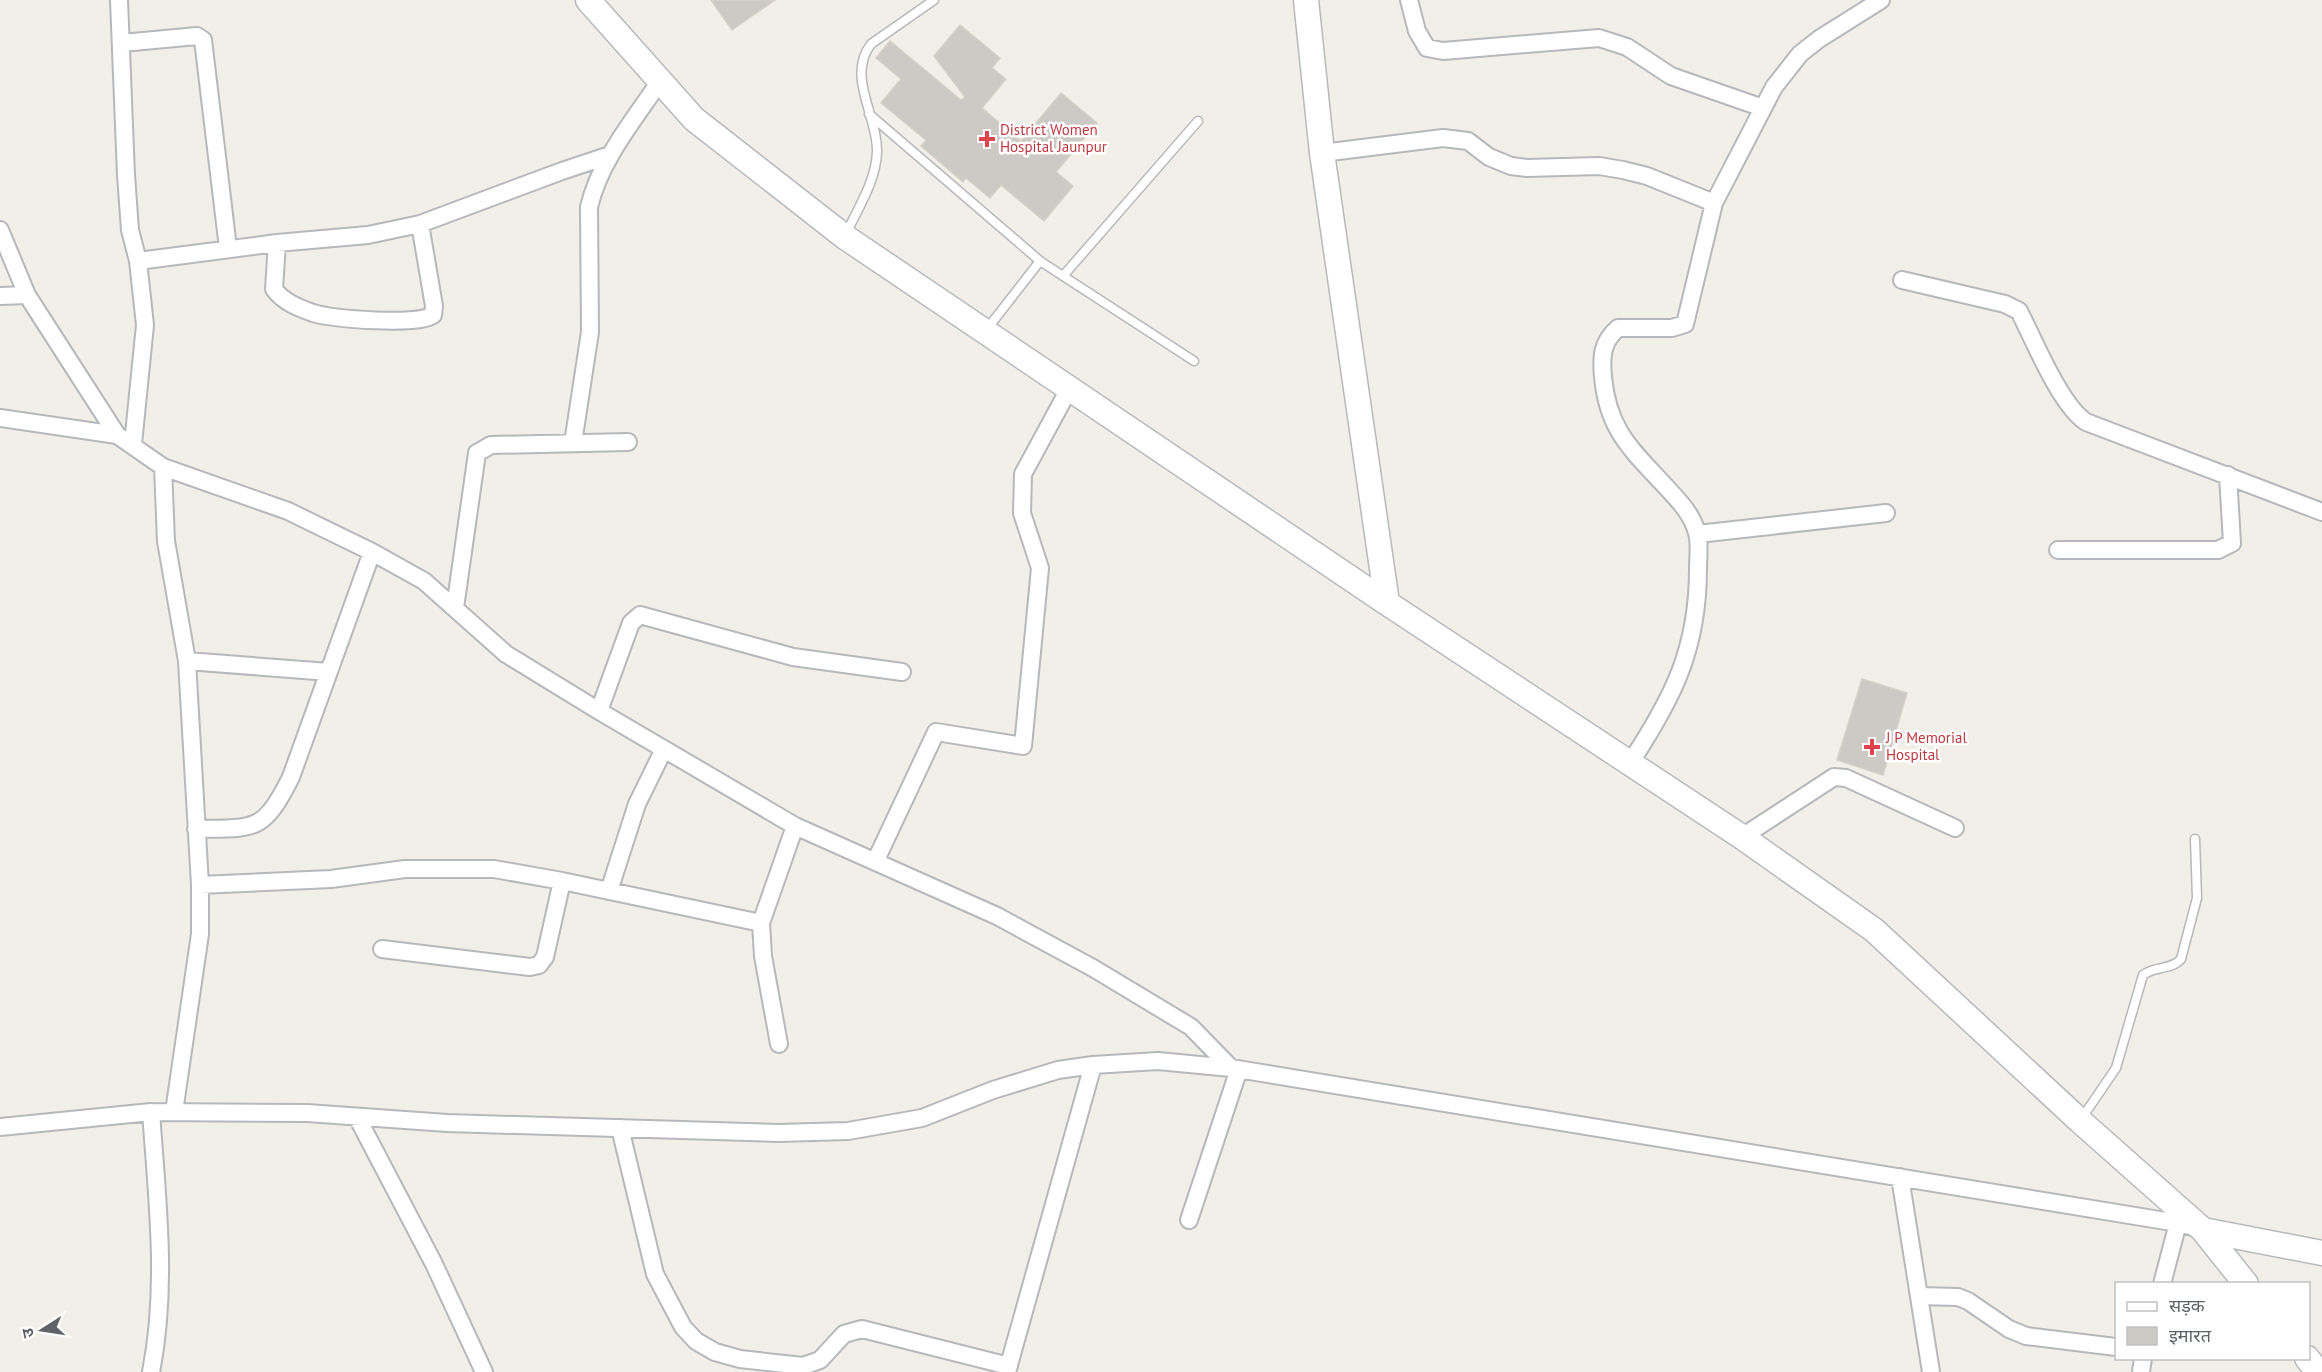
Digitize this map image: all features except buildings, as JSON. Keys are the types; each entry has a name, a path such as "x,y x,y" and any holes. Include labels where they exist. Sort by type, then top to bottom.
{"main road":[{"path":"588,0 694,119 845,237 1387,603 1742,837 1874,930 2080,1121 2203,1230 2244,1282"},
{"path":"1306,0 1322,153 1387,603"},
{"path":"2203,1230 2322,1253"},
{"path":"2308,1360 2318,1372"}],"street":[{"path":"119,0 130,230 138,261 145,325 133,444"},
{"path":"1409,0 1417,31 1427,48 1443,51 1599,38 1627,47 1671,76 1763,108"},
{"path":"1630,763 1663,713 1681,674 1698,596 1698,534 1687,510 1631,449 1616,427 1606,403 1601,358 1606,338 1618,328 1672,328 1685,324 1714,203 1774,87 1800,54 1819,39 1881,0"},
{"path":"122,43 197,36 202,40 228,248"},
{"path":"573,443 590,332 589,207 593,190 610,155 660,81"},
{"path":"1322,153 1443,138 1468,141 1489,157 1511,166 1527,168 1599,166 1623,170 1647,176 1714,203"},
{"path":"138,261 228,248 368,235 420,224 610,155"},
{"path":"277,243 274,289 291,304 334,317 419,321 433,315 434,306 420,224"},
{"path":"0,230 27,296 117,435"},
{"path":"1902,280 2005,304 2022,317 2065,399 2077,417 2086,422 2322,512"},
{"path":"0,296 27,296"},
{"path":"875,862 936,732 1023,746 1040,568 1022,513 1023,474 1069,389"},
{"path":"0,418 117,435 163,467 288,511 372,552 424,581 506,654 599,711 795,826 997,916 1093,968 1191,1028 1235,1068"},
{"path":"455,609 477,453 490,445 628,442"},
{"path":"163,467 166,541 187,661 200,885 200,934 174,1112"},
{"path":"2058,550 2218,550 2228,548 2232,543 2232,529 2228,475"},
{"path":"1698,534 1886,513"},
{"path":"196,829 242,828 263,820 275,810 291,777 372,552"},
{"path":"599,711 631,623 640,615 793,657 902,672"},
{"path":"187,661 329,672"},
{"path":"609,891 637,804 664,749"},
{"path":"1742,837 1834,777 1846,778 1955,828"},
{"path":"778,1044 763,956 761,923 795,826"},
{"path":"200,885 331,879 405,869 494,869 761,923"},
{"path":"382,950 530,967 539,965 545,957 562,881"},
{"path":"0,1127 151,1112 174,1112 779,1133 848,1131 922,1118 1047,1074 1093,1065 1158,1061 1235,1068 2178,1223 2203,1230"},
{"path":"620,1128 655,1274 682,1327 696,1341 716,1352 740,1359 803,1366 820,1360 844,1334 862,1329 1008,1369 1093,1065"},
{"path":"1189,1220 1235,1068"},
{"path":"151,1112 160,1261 160,1297 151,1372"},
{"path":"357,1117 434,1264 484,1372"},
{"path":"1900,1177 1931,1372"},
{"path":"2163,1282 2178,1223"},
{"path":"1919,1296 1958,1297 1968,1301 2009,1329 2026,1336 2115,1347"}],"lane":[{"path":"845,237 873,177 877,150 862,84 864,54 871,44 934,0"},
{"path":"869,114 1040,261 1194,361"},
{"path":"1064,276 1198,121"},
{"path":"985,332 1040,261"},
{"path":"2080,1121 2116,1068 2143,975 2150,970 2176,965 2181,959 2197,898 2195,839"}],"place":[{"name":"District Women Hospital Jaunpur","path":"987,139"},
{"name":"J P Memorial Hospital","path":"1872,747"}]}
